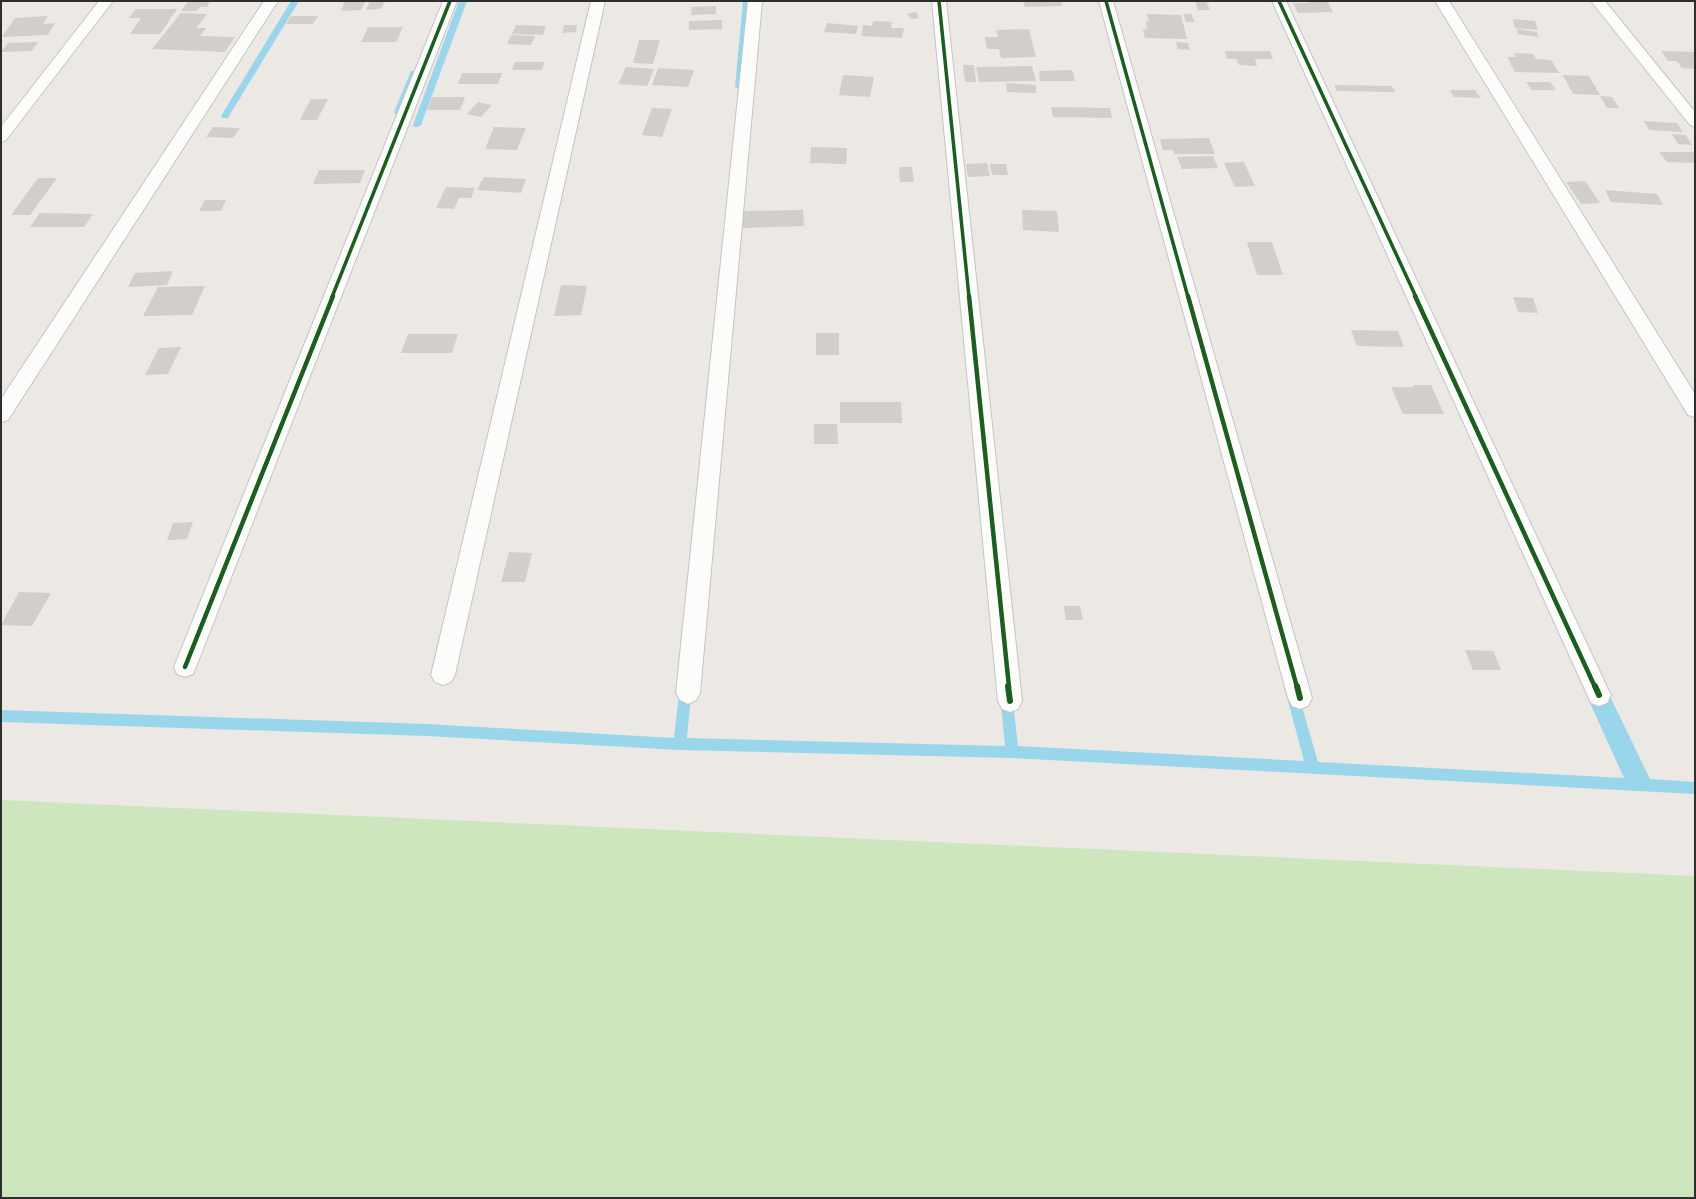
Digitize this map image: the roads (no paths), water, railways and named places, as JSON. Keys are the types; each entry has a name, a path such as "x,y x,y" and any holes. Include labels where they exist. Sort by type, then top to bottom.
{"street":[{"path":"1,137 106,1"},
{"path":"1,415 271,1"},
{"path":"185,667 450,1"},
{"path":"443,675 598,1"},
{"path":"688,693 755,1"},
{"path":"939,1 1010,701"},
{"path":"1106,1 1300,698"},
{"path":"1279,1 1599,695"},
{"path":"1442,1 1695,410"},
{"path":"1598,1 1695,122"}],"waterway":[{"path":"225,116 295,1"},
{"path":"417,125 463,1"},
{"path":"739,87 747,1"},
{"path":"398,112 414,73"},
{"path":"680,744 686,685"},
{"path":"1600,688 1646,785"},
{"path":"1591,692 1634,785"},
{"path":"1292,693 1313,768"},
{"path":"1006,695 1012,752"},
{"path":"1,716 427,730 680,744"},
{"path":"680,744 1012,752"},
{"path":"1012,752 1313,768"},
{"path":"1313,768 1634,785"},
{"path":"1634,785 1646,785"},
{"path":"1646,785 1695,788"}]}
